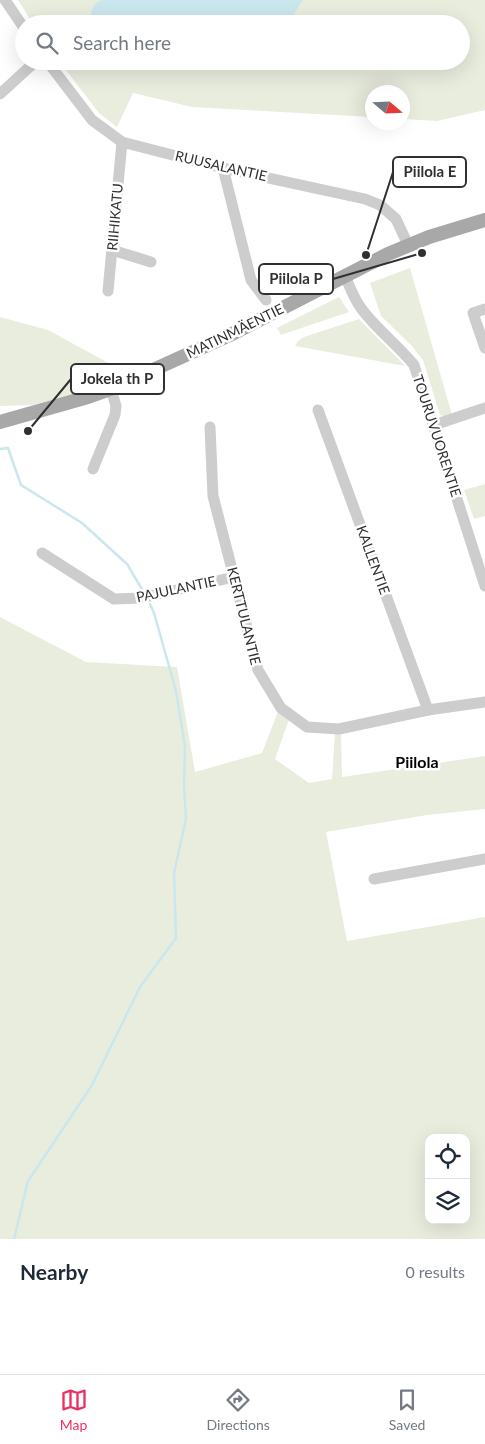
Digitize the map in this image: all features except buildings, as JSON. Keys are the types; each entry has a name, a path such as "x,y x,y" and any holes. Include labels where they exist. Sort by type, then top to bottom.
{"main road":[{"name":"MATINMÄENTIE","path":"0,422 111,389 223,338 408,245 485,220"},
{"name":"MATINMÄENTIE","path":"0,413 37,411"}],"street":[{"path":"5,0 15,15"},
{"path":"0,94 26,70"},
{"name":"RUUSALANTIE","path":"54,70 92,120 122,142 224,168 365,198 380,205 396,219 408,245"},
{"name":"RIIHIKATU","path":"108,291 122,142"},
{"path":"224,168 251,280 266,300"},
{"path":"112,250 151,262"},
{"name":"TOURUVUORENTIE","path":"345,276 360,306 373,323 414,365 483,572 485,586"},
{"path":"485,309 473,313 485,348"},
{"path":"93,469 115,415 116,406 111,389"},
{"path":"434,426 485,408"},
{"name":"KALLENTIE","path":"318,410 428,710"},
{"name":"KERTTULANTIE","path":"210,427 214,496 234,577 258,670 281,708 307,727 340,729 428,710 485,702"},
{"name":"PAJULANTIE","path":"42,553 114,599 141,598 234,577"},
{"path":"374,879 485,859"}],"shaded area":[{"path":"18,0 114,0 106,15 27,15"},
{"path":"274,0 485,0 485,110 437,121 410,119 410,85 365,85 365,117 192,107 133,93 117,127 99,113 66,70 470,70 470,15 261,15"},
{"path":"410,268 452,415 447,417 440,415 423,360 411,345 381,316 370,283"},
{"path":"339,297 349,312 281,335 277,328"},
{"path":"0,317 48,330 125,372 87,391 32,405 0,406"},
{"path":"359,319 405,366 295,346 304,337"},
{"path":"485,484 485,516 474,519 464,490"},
{"path":"0,617 86,662 177,667 195,772 262,753 279,709 290,717 275,759 309,783 332,779 335,732 341,732 342,777 485,756 485,809 427,815 326,832 347,941 485,917 485,1239 0,1239"}],"water":[{"path":"101,0 303,0 293,15 90,15 94,5"}],"waterway":[{"path":"0,449 8,448 21,485 82,523 127,564 143,591"},
{"path":"14,1239 28,1181 92,1085 140,987 176,938 174,873 186,819 184,785 185,747 176,691 150,604"}],"place":[{"name":"Piilola P","path":"422,253"},
{"name":"Piilola E","path":"366,255"},
{"name":"Jokela th P","path":"28,431"}],"district":[{"name":"Piilola","path":"417,762"}]}
